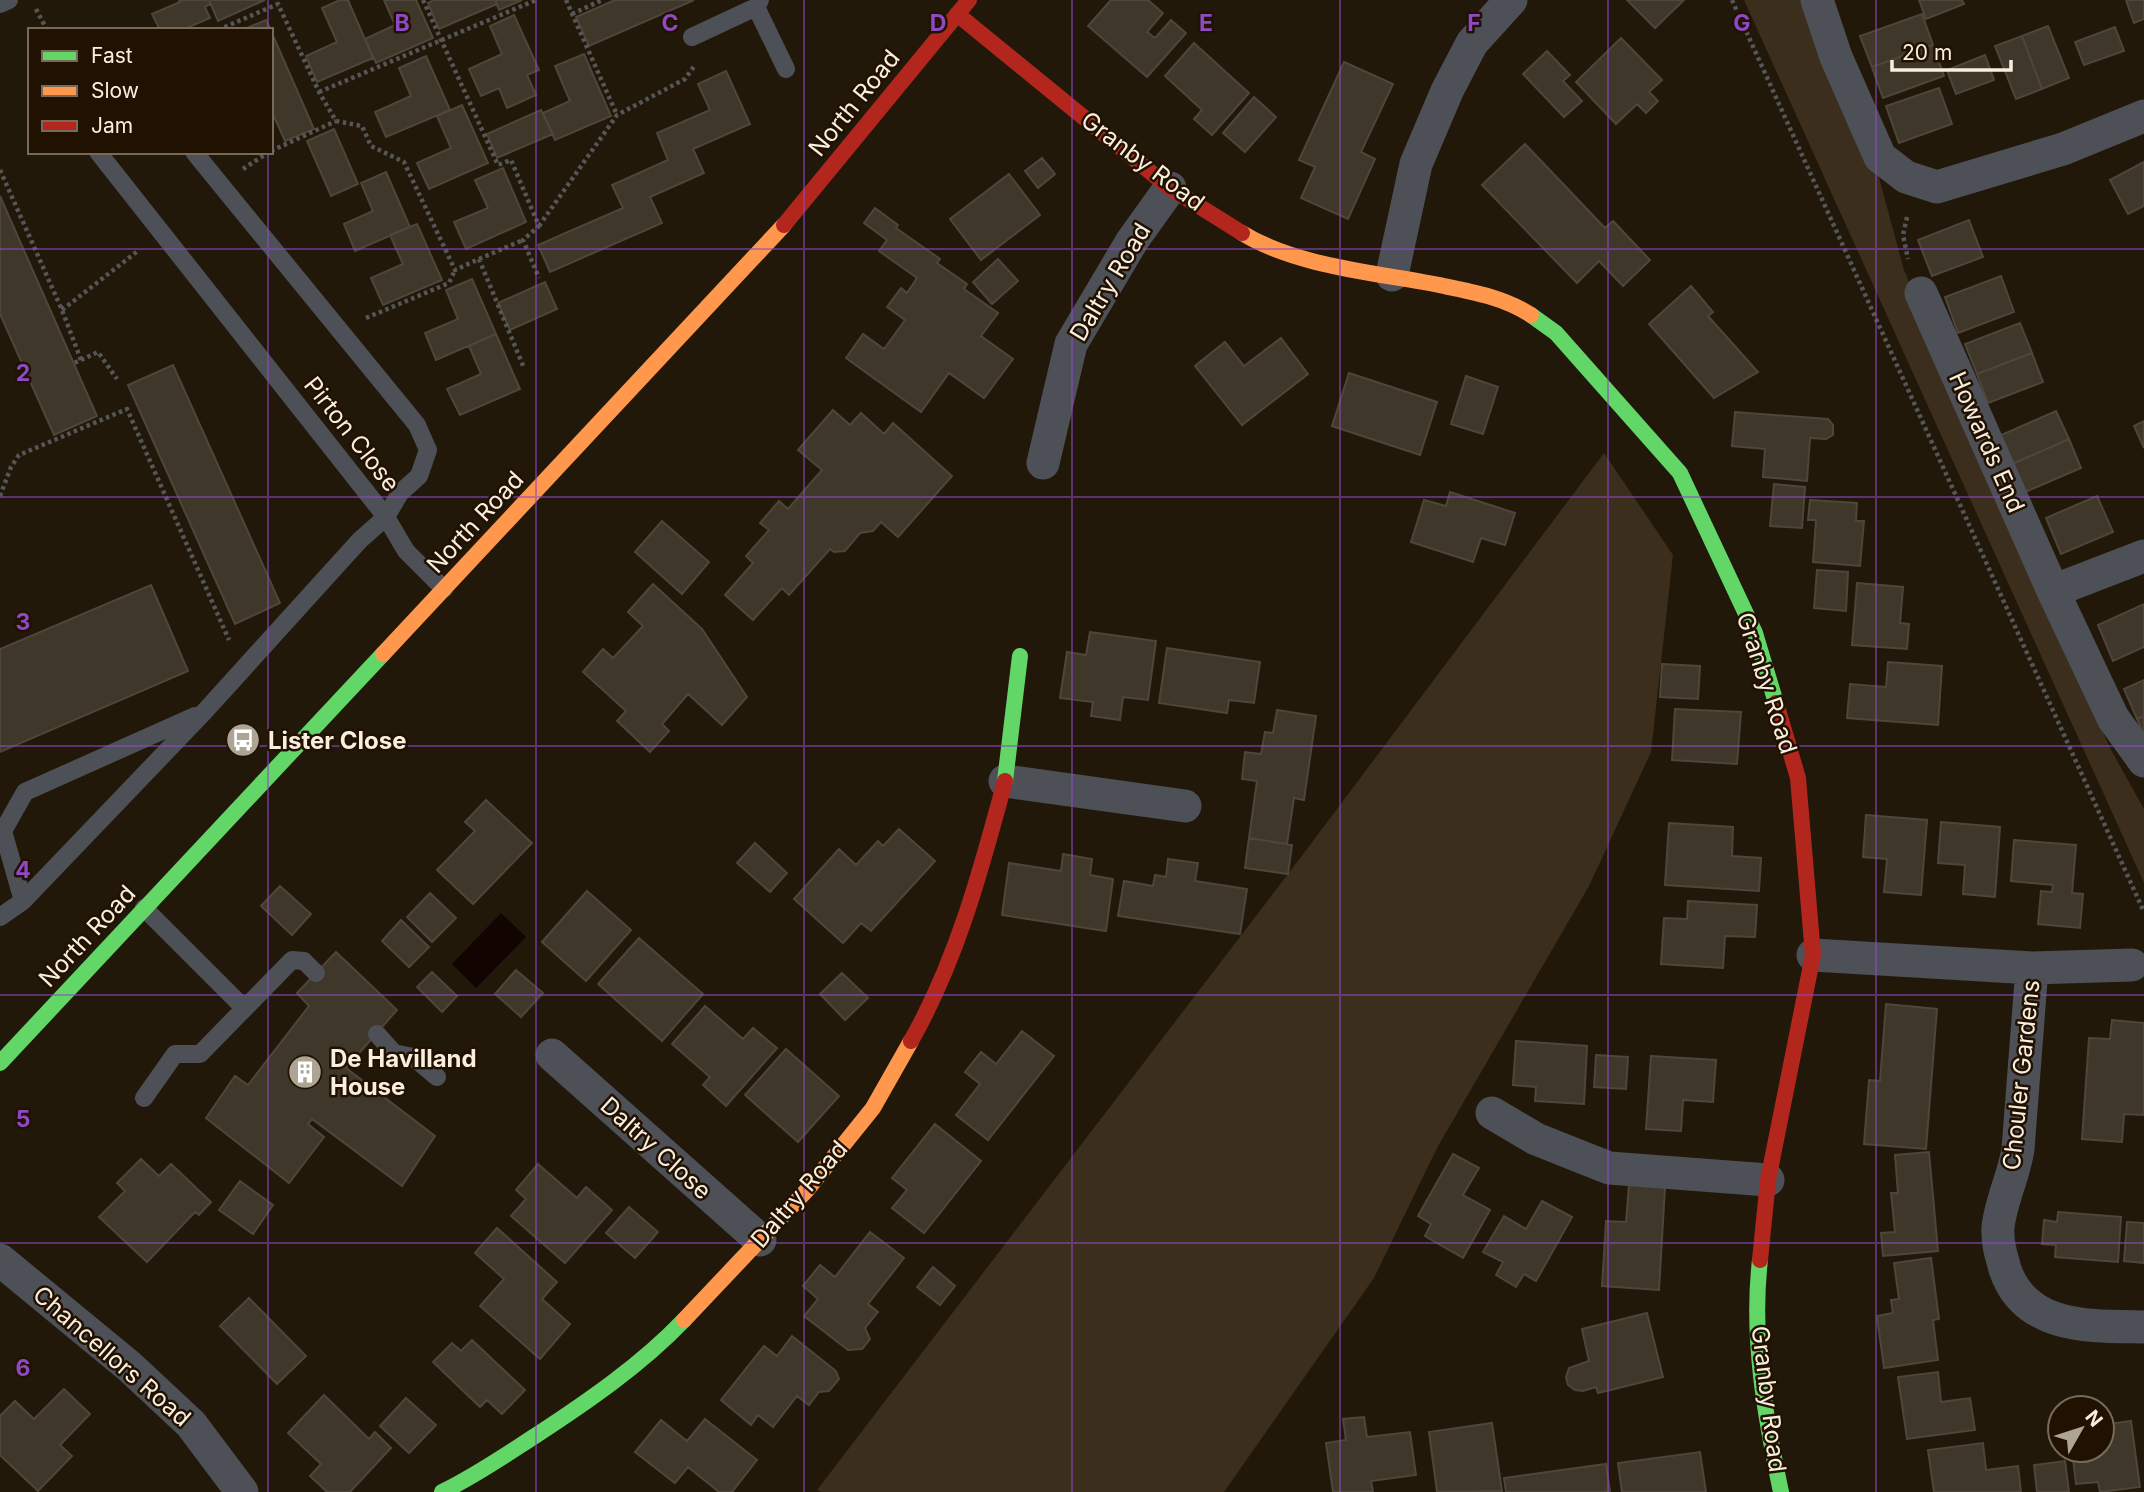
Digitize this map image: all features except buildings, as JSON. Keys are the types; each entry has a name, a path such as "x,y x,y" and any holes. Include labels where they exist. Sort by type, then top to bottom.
{"street":[{"name":"North Road","path":"0,1063 779,231 969,0"},
{"path":"1392,275 1416,164 1447,91 1472,43 1511,0"},
{"path":"1817,0 1836,57 1880,156 1906,177 1937,187 2063,149 2144,116"},
{"name":"Granby Road","path":"957,14 1170,188 1257,242 1328,265 1486,294 1525,312 1556,333 1680,473 1755,634 1798,778 1813,955 1776,1129 1757,1284 1760,1367 1768,1431 1781,1492"},
{"name":"Daltry Road","path":"1043,463 1071,344 1132,241 1170,188"},
{"name":"Howards End","path":"1922,293 2053,591 2113,718 2144,761"},
{"path":"2053,591 2144,556"},
{"name":"Daltry Road","path":"442,1492 467,1480 585,1403 660,1344 807,1190 873,1108 924,1018 964,925 1005,780 1020,656"},
{"path":"1005,780 1185,806"},
{"path":"1813,955 2032,968 2132,965"},
{"name":"Chouler Gardens","path":"2032,968 2018,1149 2016,1166 1999,1224 1997,1238 2000,1253 2007,1275 2017,1291 2049,1318 2095,1326 2144,1327"},
{"name":"Daltry Close","path":"552,1055 760,1240"},
{"path":"1492,1113 1536,1139 1609,1168 1768,1180"},
{"name":"Chancellors Road","path":"0,1261 130,1367 191,1424 242,1492"}],"lane":[{"path":"0,4 9,0"},
{"path":"692,37 758,3 786,69"},
{"name":"Pirton Close","path":"100,154 386,517 400,494 419,475 428,450 417,425 196,154"},
{"path":"0,918 23,901 205,711 360,540 386,517 406,551 444,589"},
{"path":"23,901 3,831 25,792 205,711"},
{"path":"144,908 244,1008"},
{"path":"144,1098 175,1054 200,1054 292,961 304,961 316,973"},
{"path":"377,1034 394,1053 413,1057 437,1077"}],"path":[{"path":"32,0 46,28"},
{"path":"423,0 498,165 510,160 539,226"},
{"path":"318,92 536,0"},
{"path":"566,0 617,115"},
{"path":"572,13 603,0"},
{"path":"1732,0 2144,912"},
{"path":"223,28 278,4 318,92 336,121"},
{"path":"343,334 358,321 449,283 455,270 523,240 539,226 617,115 685,79"},
{"path":"273,150 336,121 362,126 371,146 404,162 455,270"},
{"path":"0,170 62,310 81,360"},
{"path":"1918,181 1903,235 1909,263 1922,293"},
{"path":"62,310 162,232"},
{"path":"523,240 539,278"},
{"path":"479,258 524,368"},
{"path":"74,363 99,352 117,379"},
{"path":"0,496 11,467 19,456 127,409 242,670"}],"shaded area":[{"path":"1744,0 1804,0 1878,174 1904,270 2110,748 2144,809 2144,883"},
{"path":"1604,453 1673,555 1651,752 1589,886 1437,1148 1374,1278 1224,1492 817,1490 1298,861"},
{"path":"501,913 526,937 476,988 452,964"}],"traffic: fast":[{"path":"1531,315 1556,333 1680,473 1755,633 1776,703"},
{"path":"0,1063 383,654"},
{"path":"1005,781 1020,656"},
{"path":"1760,1260 1758,1348 1765,1406 1781,1492"},
{"path":"442,1492 489,1466 594,1396 632,1368 684,1320"}],"traffic: slow":[{"path":"383,654 784,225"},
{"path":"1242,233 1288,254 1340,267 1478,293 1511,304 1531,315"},
{"path":"684,1320 807,1190 873,1108 911,1041"}],"traffic: jam":[{"path":"784,225 969,0"},
{"path":"957,14 1170,188 1242,233"},
{"path":"1760,1260 1768,1180 1813,955 1798,778 1776,703"},
{"path":"911,1041 955,947 1005,781"}],"place":[{"name":"Lister Close","path":"243,740"},
{"name":"De Havilland House","path":"305,1072"}]}
